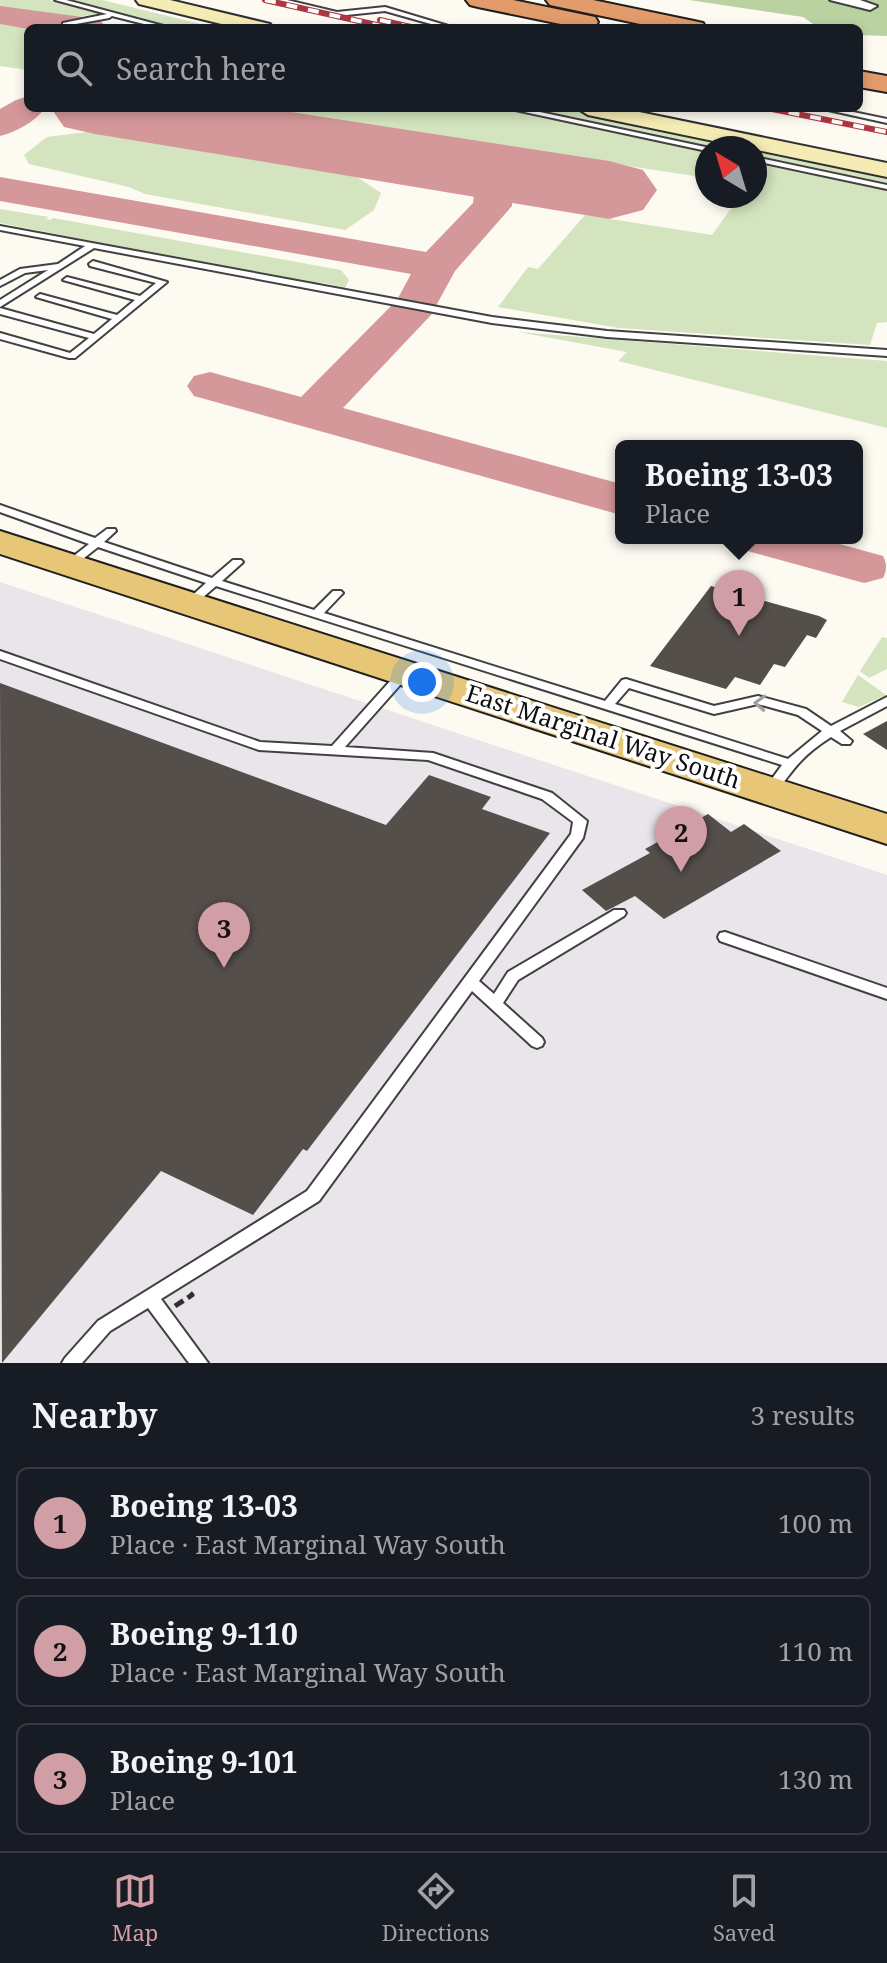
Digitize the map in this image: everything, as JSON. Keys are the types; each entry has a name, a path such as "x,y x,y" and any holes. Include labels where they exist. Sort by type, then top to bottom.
{"highway":[{"path":"478,0 595,24"},
{"path":"558,0 675,24"},
{"path":"863,63 887,67"},
{"path":"863,80 887,84"}],"main road":[{"path":"146,0 246,24"},
{"path":"118,8 211,24"},
{"path":"607,112 887,170"},
{"path":"642,112 887,163"},
{"name":"East Marginal Way South","path":"0,542 83,553 202,593 404,673 779,777 887,829"}],"street":[{"path":"837,0 870,6"}],"lane":[{"path":"58,0 118,8 158,24"},
{"path":"279,0 337,14 385,9 438,24"},
{"path":"65,24 118,8"},
{"path":"529,112 695,147"},
{"path":"843,112 887,121"},
{"path":"767,162 887,187"},
{"path":"0,228 492,320 607,334 887,353"},
{"path":"0,304 93,245"},
{"path":"0,336 72,356 163,282 93,264"},
{"path":"0,283 23,271 64,265"},
{"path":"67,280 141,299"},
{"path":"40,297 119,318"},
{"path":"0,311 96,337"},
{"path":"0,508 83,553 111,531"},
{"path":"202,593 237,562"},
{"path":"202,593 316,614 607,706 779,777 806,746 887,701"},
{"path":"316,614 337,593"},
{"path":"0,655 259,746 273,749 337,748 429,756 547,796 580,821 578,835 313,1196 104,1326 71,1363"},
{"path":"337,748 404,673"},
{"path":"607,706 626,683 714,710 758,700 802,712 846,741"},
{"path":"495,1004 513,976 619,913"},
{"path":"725,937 887,994"},
{"path":"470,981 537,1042"},
{"path":"150,1298 199,1363"}],"shaded area":[{"path":"0,582 887,875 887,1363 0,1363"}],"green space":[{"path":"0,0 49,0 101,13 61,20 0,11"},
{"path":"67,0 102,0 201,24 162,24"},
{"path":"689,0 887,0 887,36 863,35 863,24 813,24 803,17"},
{"path":"0,19 34,24 24,24 24,69 0,66"},
{"path":"277,112 517,112 695,149 695,176"},
{"path":"540,112 585,112 702,136 695,136 695,144"},
{"path":"86,132 357,177 381,193 374,210 345,230 145,194 129,187 29,164 24,155 47,137"},
{"path":"767,149 887,174 887,184 767,159"},
{"path":"767,164 887,189 887,322 877,323 870,345 619,328 498,307 528,267 538,269 585,215 712,235 731,208 767,208"},
{"path":"0,209 341,270 349,280 345,288 324,283 310,284 0,223"},
{"path":"518,332 887,361 887,428 618,361 627,352"},
{"path":"882,637 887,638 887,669 869,678 860,671"},
{"path":"858,675 886,695 859,707 842,702"}],"building":[{"path":"711,586 827,620 816,638 807,635 785,667 774,664 760,685 735,677 726,689 650,666"},
{"path":"0,683 386,825 429,775 491,797 482,809 550,833 307,1151 303,1149 253,1215 161,1171 2,1363"},
{"path":"887,721 887,750 863,734"},
{"path":"708,814 731,832 744,824 781,851 664,919 635,896 606,911 582,890 650,853 645,849"}],"taxiway":[{"path":"0,15 62,24"},
{"path":"0,125 24,110"},
{"path":"431,162 468,172 488,187 493,195 492,206 436,266"},
{"path":"0,189 436,266"},
{"path":"311,414 416,306 436,266"},
{"path":"210,386 615,498"},
{"path":"780,544 864,567"}],"runway":[{"path":"120,112 609,190"}],"railway":[{"path":"265,0 372,24"},
{"path":"380,20 398,24"},
{"path":"787,112 887,132"}],"place":[{"name":"Boeing 13-03","path":"739,636"},
{"name":"Boeing 9-110","path":"681,872"},
{"name":"Boeing 9-101","path":"224,968"}]}
